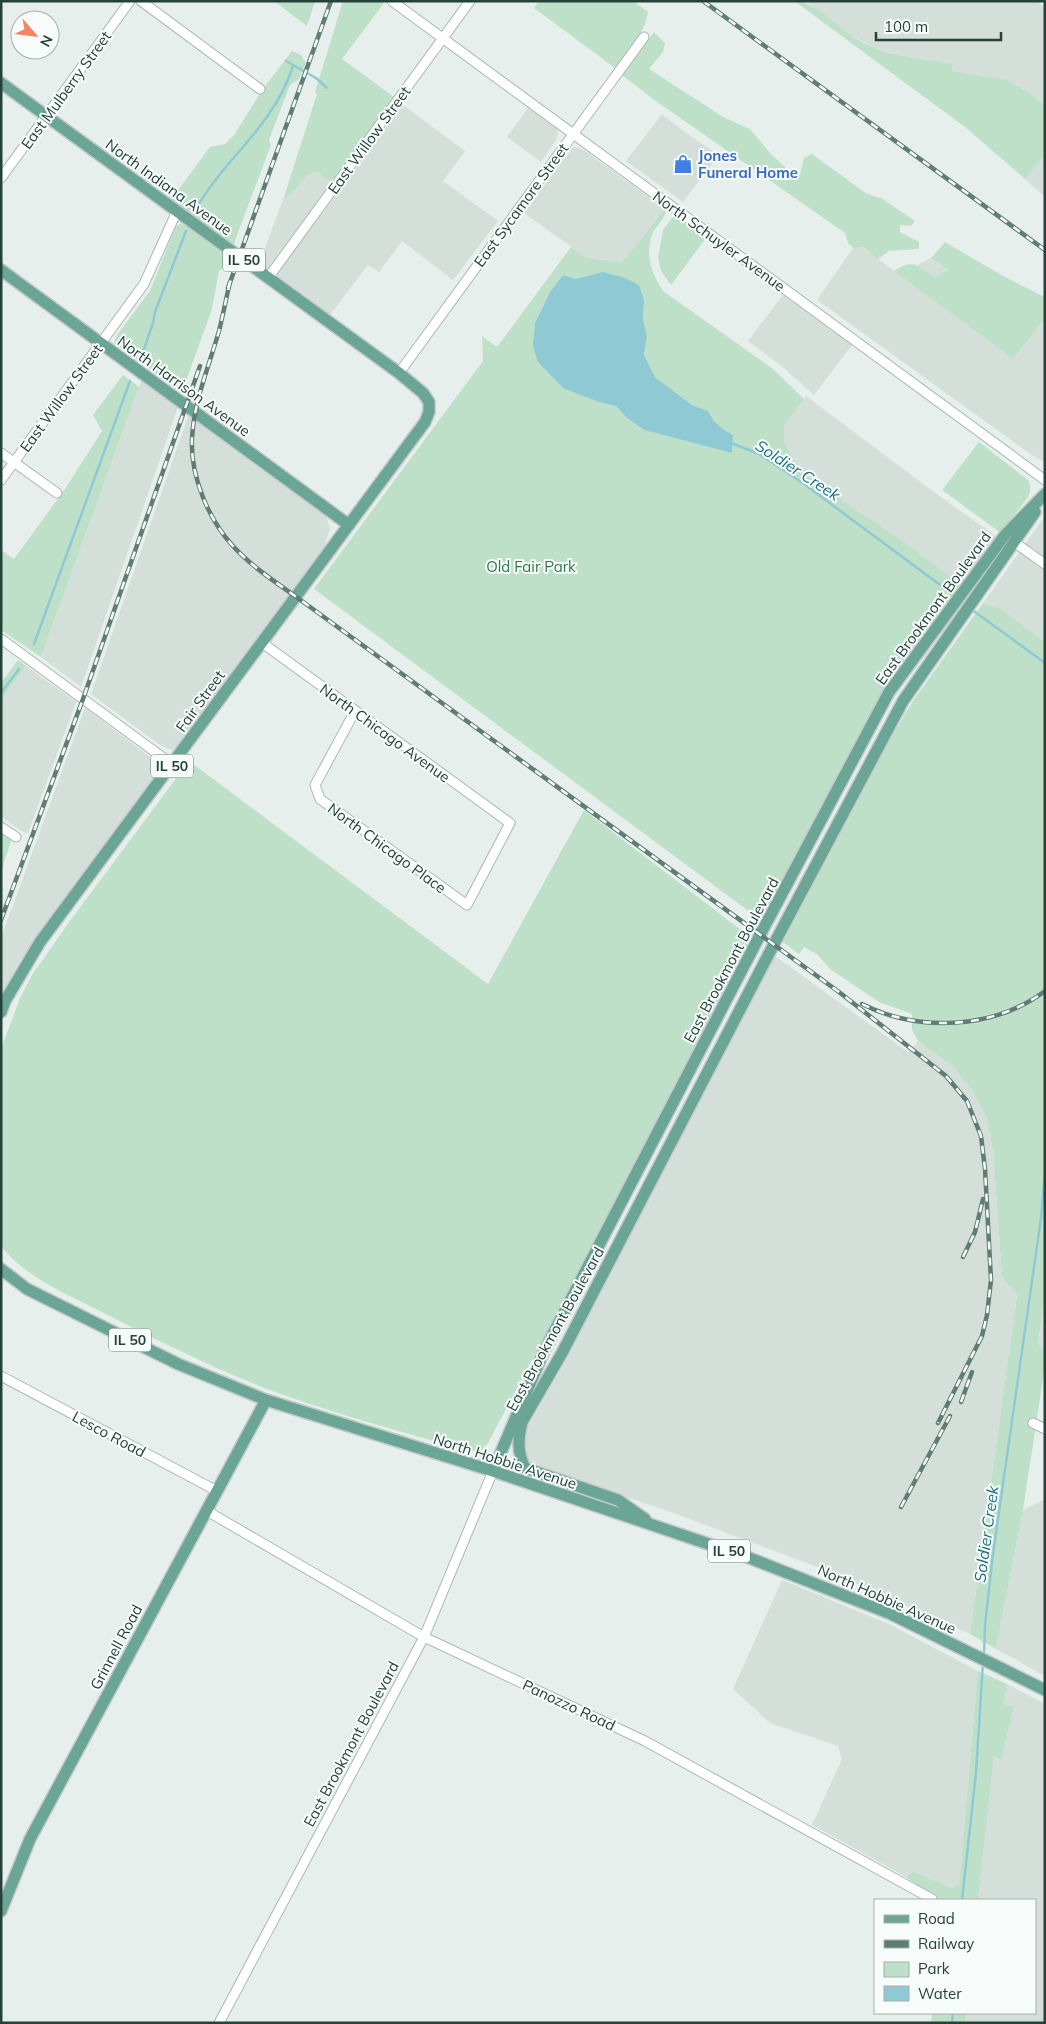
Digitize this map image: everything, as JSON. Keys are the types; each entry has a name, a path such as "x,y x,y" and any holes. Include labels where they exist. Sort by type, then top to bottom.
{"main road":[{"name":"North Indiana Avenue","path":"1,83 398,373 423,394 429,402 429,412"},
{"name":"North Harrison Avenue","path":"1,270 349,525"},
{"name":"Fair Street","path":"1,1012 40,942 173,765 261,642 420,429 429,412"},
{"name":"East Brookmont Boulevard","path":"493,1471 562,1352 774,944 904,701 1045,496"},
{"name":"East Brookmont Boulevard","path":"493,1471 544,1351 760,935 889,692 1005,535 1045,496"},
{"name":"North Hobbie Avenue","path":"1,1268 20,1285 42,1298 178,1364 266,1400 310,1416 493,1471 747,1557 891,1614 1045,1690"},
{"name":"Grinnell Road","path":"1,1911 30,1839 266,1400"},
{"path":"522,1422 517,1442 526,1468 618,1500 652,1525"}],"street":[{"name":"East Mulberry Street","path":"1,178 130,1"},
{"path":"141,1 260,89"},
{"name":"North Schuyler Avenue","path":"392,1 1045,480"},
{"name":"East Willow Street","path":"268,278 470,1"},
{"name":"East Sycamore Street","path":"398,373 644,38"},
{"name":"East Willow Street","path":"1,480 144,284 177,211"},
{"path":"1,453 56,493"},
{"path":"1014,542 1045,564"},
{"path":"1,639 173,765"},
{"name":"North Chicago Avenue","path":"261,642 510,823 467,905"},
{"name":"North Chicago Place","path":"354,710 315,785 320,799 467,905"},
{"path":"1,827 16,837"},
{"name":"Lesco Road","path":"1,1376 217,1491"},
{"path":"1033,1423 1045,1429"},
{"name":"East Brookmont Boulevard","path":"220,2023 424,1637 493,1471"},
{"name":"Panozzo Road","path":"207,1511 424,1637 644,1741 932,1899"}],"shaded area":[{"path":"806,1 1036,1 1045,8 1045,105 1028,92 1005,79 952,71 953,64 903,56 873,47 851,35"},
{"path":"403,105 465,151 443,181 498,221 453,280 402,241 379,272 368,265 329,316 280,279 277,274"},
{"path":"528,108 557,129 558,133 556,140 541,162 507,137"},
{"path":"662,114 719,155 683,202 626,161"},
{"path":"573,147 584,150 665,209 622,262 587,258 524,213"},
{"path":"1045,155 1045,197 1025,179"},
{"path":"316,171 331,182 269,268 264,268 259,264 284,197 289,196 307,176"},
{"path":"862,247 1013,359 1042,322 1045,323 1045,462 1036,458 817,300 853,248"},
{"path":"931,258 948,270 935,277 918,265"},
{"path":"783,295 852,345 814,395 784,368 748,341"},
{"path":"142,379 178,407 81,687 41,657"},
{"path":"806,396 993,534 995,541 960,584 900,539 801,472 784,442 784,426"},
{"path":"189,414 326,515 330,529 320,555 172,750 160,745 91,694"},
{"path":"1045,516 1045,642 1000,608 983,603"},
{"path":"26,666 76,702 28,833 21,831 1,816 1,700"},
{"path":"85,708 158,763 158,771 20,961 1,995 1,938"},
{"path":"775,956 908,1052 918,1041 953,1067 972,1090 986,1116 993,1150 1002,1277 1017,1295 970,1634 823,1569 671,1512 536,1467 525,1456 523,1449 524,1434 567,1359"},
{"path":"1045,1294 1045,1349 1038,1346"},
{"path":"1045,1499 1045,1676 996,1649 1023,1510"},
{"path":"782,1580 889,1624 978,1671 959,1884 952,1888 913,1871 906,1877 812,1825 842,1759 838,1746 770,1723 733,1689"},
{"path":"1007,1684 1045,1704 1045,2023 965,2023 966,2014 1036,2014 1036,1899 978,1899 994,1757 1001,1760 1014,1706 1004,1704"}],"green space":[{"path":"274,1 315,1 307,26"},
{"path":"343,1 381,1 384,3 342,59 394,97 331,182 316,171 307,176 289,196 284,197 317,94 315,92"},
{"path":"539,1 633,1 648,12 639,35 615,68 534,8"},
{"path":"803,2 811,5 860,41 871,46 905,56 953,64 952,71 1005,79 1028,92 1045,105 1045,155 1025,179 965,127 797,3"},
{"path":"654,32 665,43 663,52 649,69 723,117 750,129 771,154 787,169 800,174 804,158 812,154 867,194 881,198 915,221 911,226 900,225 900,232 919,242 919,249 889,251 878,259 863,247 853,248 848,243 845,233 653,99 622,75"},
{"path":"292,51 301,55 306,63 299,79 290,85 269,140 271,145 233,246 170,201 210,147 225,144 234,135 263,89"},
{"name":"Old Fair Park","path":"665,209 665,215 653,232 650,242 651,264 656,278 663,291 773,369 804,399 784,426 784,442 801,472 900,539 960,584 888,686 762,921 314,589 483,361 482,336 497,347 571,247 587,258 622,262","holes":["603,272 644,300 643,319 647,336 644,355 655,377 692,405 708,411 714,421 733,435 732,453 644,430 627,418 616,406 599,402 551,374 538,362 535,323 550,292 563,275 575,279"]},
{"path":"674,216 706,238 671,285 661,271 658,258 663,230"},
{"path":"180,224 191,228 229,257 227,266 219,271 212,309 182,392 114,343 117,335 150,291 176,226"},
{"path":"945,242 1005,277 1045,297 1045,323 1042,322 1013,359 894,271 911,264 920,267 935,277 948,270 931,258"},
{"path":"123,375 139,387 41,657 1,630 1,550 14,559 65,489 102,431 93,415"},
{"path":"979,442 1028,480 1030,484 1028,497 1001,533 942,490"},
{"path":"983,603 1000,608 1045,642 1045,1293 1038,1345 1045,1349 1045,1365 1023,1510 996,1649 970,1634 1017,1295 1002,1277 993,1150 986,1116 972,1090 953,1067 918,1041 912,1030 912,1014 879,1002 830,969 818,955 804,947 799,954 783,942 893,734 913,701"},
{"path":"18,660 26,666 1,700 1,683"},
{"path":"189,761 488,984 584,810 754,940 488,1443 480,1452 465,1450 343,1415 294,1399 227,1372 61,1292 22,1267 1,1246 1,1049 20,998 32,975 67,925"},
{"path":"1,831 10,837 11,841 1,871"},
{"path":"978,1671 1007,1684 1004,1704 1014,1706 1001,1760 994,1757 978,1899 931,1899 925,1891 906,1877 913,1871 952,1888 959,1884"},
{"path":"932,2014 966,2014 965,2023 931,2023"}],"water":[{"path":"603,272 625,278 639,285 644,300 643,319 647,336 644,355 655,377 692,405 708,411 714,421 733,435 732,453 644,430 627,418 616,406 599,402 563,388 538,362 533,346 535,323 550,292 563,275 575,279"}],"waterway":[{"name":"Soldier Creek","path":"286,61 316,78 327,88"},
{"path":"194,212 219,175 261,125 284,88 293,66"},
{"path":"143,352 155,312 186,231"},
{"path":"34,644 130,381"},
{"name":"Soldier Creek","path":"731,443 759,454 800,481 955,596"},
{"name":"Soldier Creek","path":"971,609 1045,663"},
{"path":"1,693 19,669"},
{"name":"Soldier Creek","path":"984,1655 985,1625 993,1554 1041,1218 1045,1173"},
{"name":"Soldier Creek","path":"962,1899 976,1773 983,1663"},
{"name":"Soldier Creek","path":"952,2023 953,2014"}],"railway":[{"path":"228,288 331,1"},
{"path":"703,1 1045,250"},
{"path":"230,282 219,331 199,397 193,424 192,452 202,496 216,523 233,546 271,579 839,992 946,1076 967,1101 981,1136 985,1169 991,1280 987,1315 982,1336 938,1423"},
{"path":"1,920 83,699 200,366"},
{"path":"862,1004 907,1020 956,1023 1003,1013 1025,1004 1045,991"},
{"path":"963,1257 975,1232 983,1199"},
{"path":"961,1402 972,1372"},
{"path":"901,1507 950,1416"}],"place":[{"name":"Jones Funeral Home","path":"683,164"}]}
